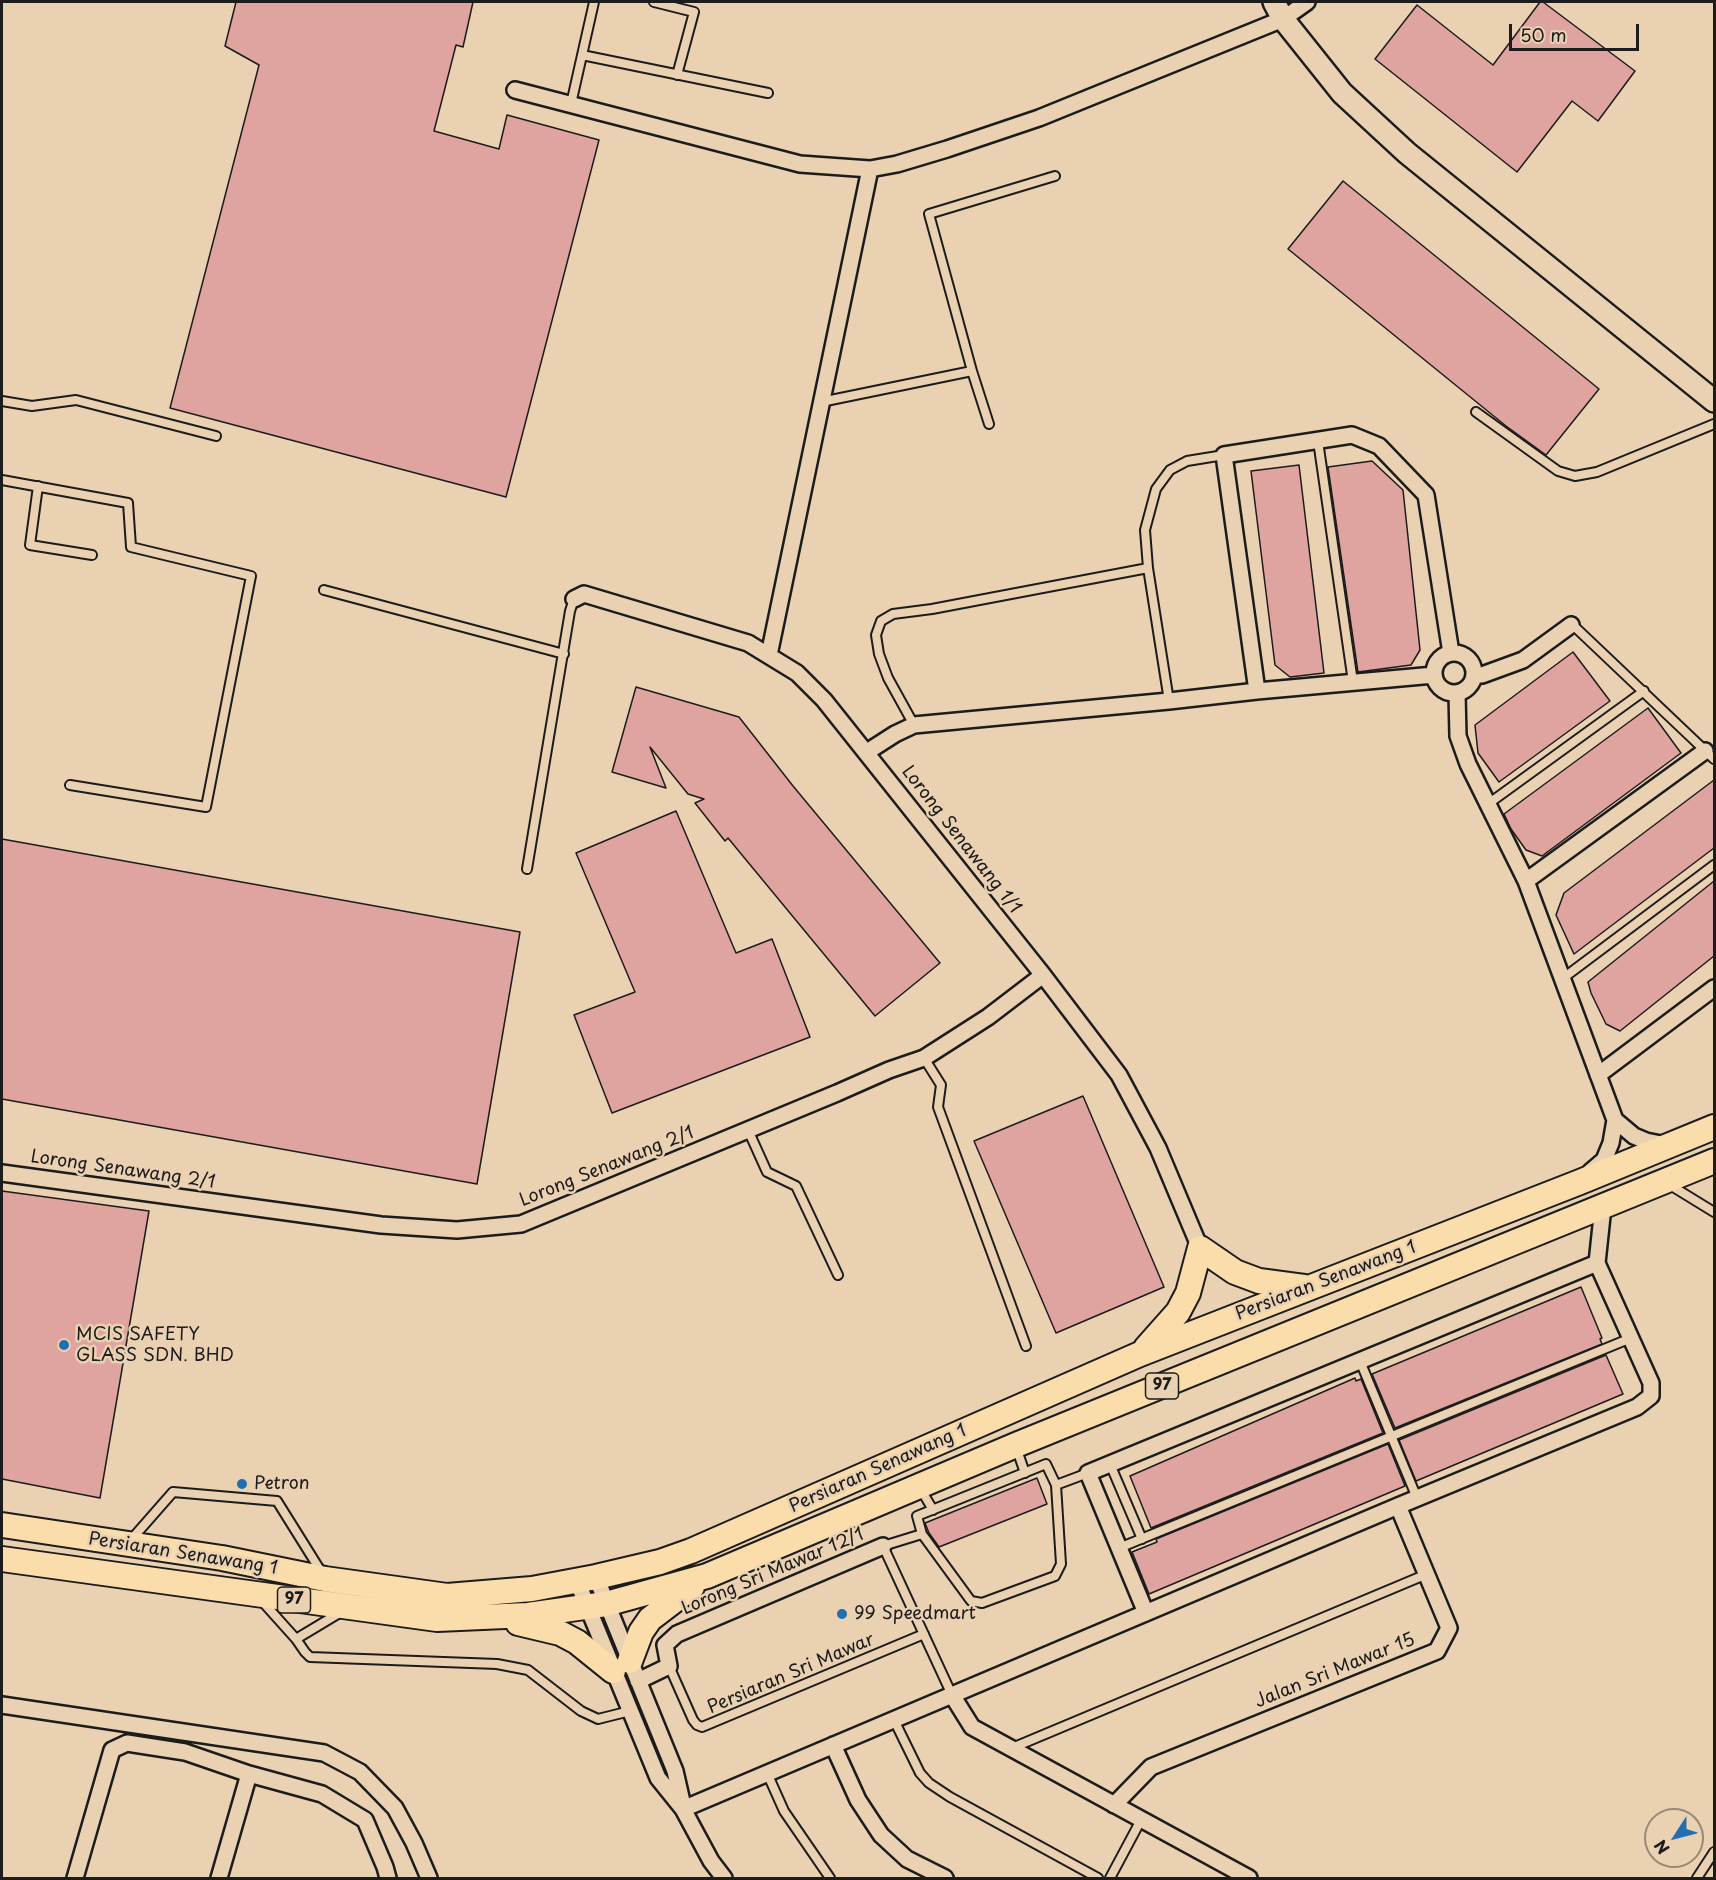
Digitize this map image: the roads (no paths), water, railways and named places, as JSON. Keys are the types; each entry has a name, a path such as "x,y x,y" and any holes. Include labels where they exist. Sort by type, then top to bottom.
{"main road":[{"name":"Persiaran Senawang 1","path":"2,1525 222,1558 325,1580 447,1596 532,1589 660,1562 691,1551 1140,1354 1580,1182 1714,1127"},
{"name":"Persiaran Senawang 1","path":"2,1559 437,1619 528,1615 597,1606 706,1576 1016,1445 1714,1161"},
{"path":"1140,1354 1178,1312 1188,1293 1200,1248 1235,1272 1259,1281 1308,1287"},
{"path":"2,1576 69,1568"},
{"path":"486,1616 560,1632 627,1671 641,1632 650,1619 706,1576"}],"street":[{"path":"515,90 800,164 870,169 937,152 1040,118 1279,10 1307,2"},
{"path":"1279,10 1342,93 1407,153 1714,401"},
{"path":"769,655 870,169"},
{"path":"1257,691 1224,455 1352,435 1379,446 1426,495 1450,653"},
{"name":"Lorong Senawang 1/1","path":"574,599 584,594 748,643 797,673 824,700 1043,975 1124,1084 1158,1148 1200,1248"},
{"path":"1474,675 1482,675 1522,660 1571,625"},
{"path":"1450,653 1468,658 1472,663 1474,675 1469,687 1457,694 1444,692 1434,675 1436,663 1450,653"},
{"path":"867,752 914,725 1434,675"},
{"path":"1457,694 1458,736 1468,764 1526,881 1615,1120 1634,1136 1646,1141 1670,1145"},
{"path":"1526,881 1710,755"},
{"name":"Lorong Senawang 2/1","path":"2,1173 381,1225 457,1230 521,1224 889,1070 924,1058 988,1017 1043,975"},
{"path":"1598,1075 1714,988"},
{"path":"1580,1182 1604,1160 1611,1143 1615,1120"},
{"path":"683,1809 1637,1407 1651,1396 1651,1383 1597,1263 1603,1208"},
{"path":"1146,1613 1088,1473 1597,1263"},
{"name":"Jalan Sri Mawar 15","path":"1114,1805 1151,1767 1437,1651 1449,1628 1398,1506"},
{"name":"Lorong Sri Mawar 12/1","path":"669,1666 665,1645 677,1634 883,1546"},
{"path":"586,1579 675,1771 683,1809"},
{"path":"627,1671 669,1666"},
{"path":"627,1671 630,1712 658,1778 683,1809 711,1861 724,1878"},
{"path":"952,1695 972,1727 1249,1878"},
{"path":"2,1705 324,1753 360,1772 395,1808 414,1842 429,1878"},
{"path":"75,1878 112,1750 127,1743 185,1752 249,1774 322,1794 365,1820 388,1878"},
{"path":"833,1745 858,1800 881,1835 907,1859 945,1878"},
{"path":"219,1878 249,1774"}],"lane":[{"path":"571,104 594,2"},
{"path":"654,2 694,12 677,75"},
{"path":"582,55 768,93"},
{"path":"989,424 929,214 1055,176"},
{"path":"821,402 972,371"},
{"path":"2,401 32,406 76,400 216,436"},
{"path":"1476,412 1558,471 1575,476 1597,472 1714,424"},
{"path":"1318,441 1353,682"},
{"path":"1169,701 1144,530 1156,489 1170,470 1187,461 1224,455"},
{"path":"2,480 128,503 130,547 251,576 206,807 70,785"},
{"path":"38,486 30,545 92,555"},
{"path":"914,725 888,678 879,654 876,635 881,621 893,614 932,609 1148,568"},
{"path":"324,590 564,654"},
{"path":"527,869 570,611 574,599"},
{"path":"1571,625 1710,755"},
{"path":"1488,804 1644,691"},
{"path":"1562,979 1714,865"},
{"path":"924,1058 941,1085 938,1107 1026,1346"},
{"path":"748,1130 767,1172 796,1186 838,1275"},
{"path":"1664,1181 1714,1212"},
{"path":"1119,1548 1631,1338"},
{"path":"1360,1361 1417,1498"},
{"path":"1016,1445 1024,1473"},
{"path":"1046,1464 1056,1485 1061,1564 1055,1576 982,1603 971,1601 922,1534 917,1516 1024,1473 1046,1464"},
{"path":"1110,1464 1142,1539"},
{"path":"1056,1485 1088,1473"},
{"path":"919,1487 933,1510"},
{"path":"127,1544 172,1492 277,1501 325,1580"},
{"path":"922,1534 883,1546 952,1695"},
{"path":"1010,1749 1426,1574"},
{"path":"255,1594 310,1657 497,1664 528,1670 581,1711 598,1719 630,1712"},
{"path":"296,1640 350,1607"},
{"name":"Persiaran Sri Mawar","path":"669,1666 693,1720 702,1728 924,1634"},
{"path":"894,1719 920,1773 929,1783 950,1797 1098,1878"},
{"path":"767,1773 784,1811 830,1878"},
{"path":"1110,1878 1141,1820"},
{"path":"1697,1878 1714,1852"}],"place":[{"name":"MCIS SAFETY GLASS SDN. BHD","path":"64,1345"},
{"name":"Petron","path":"242,1484"},
{"name":"99 Speedmart","path":"842,1614"}]}
